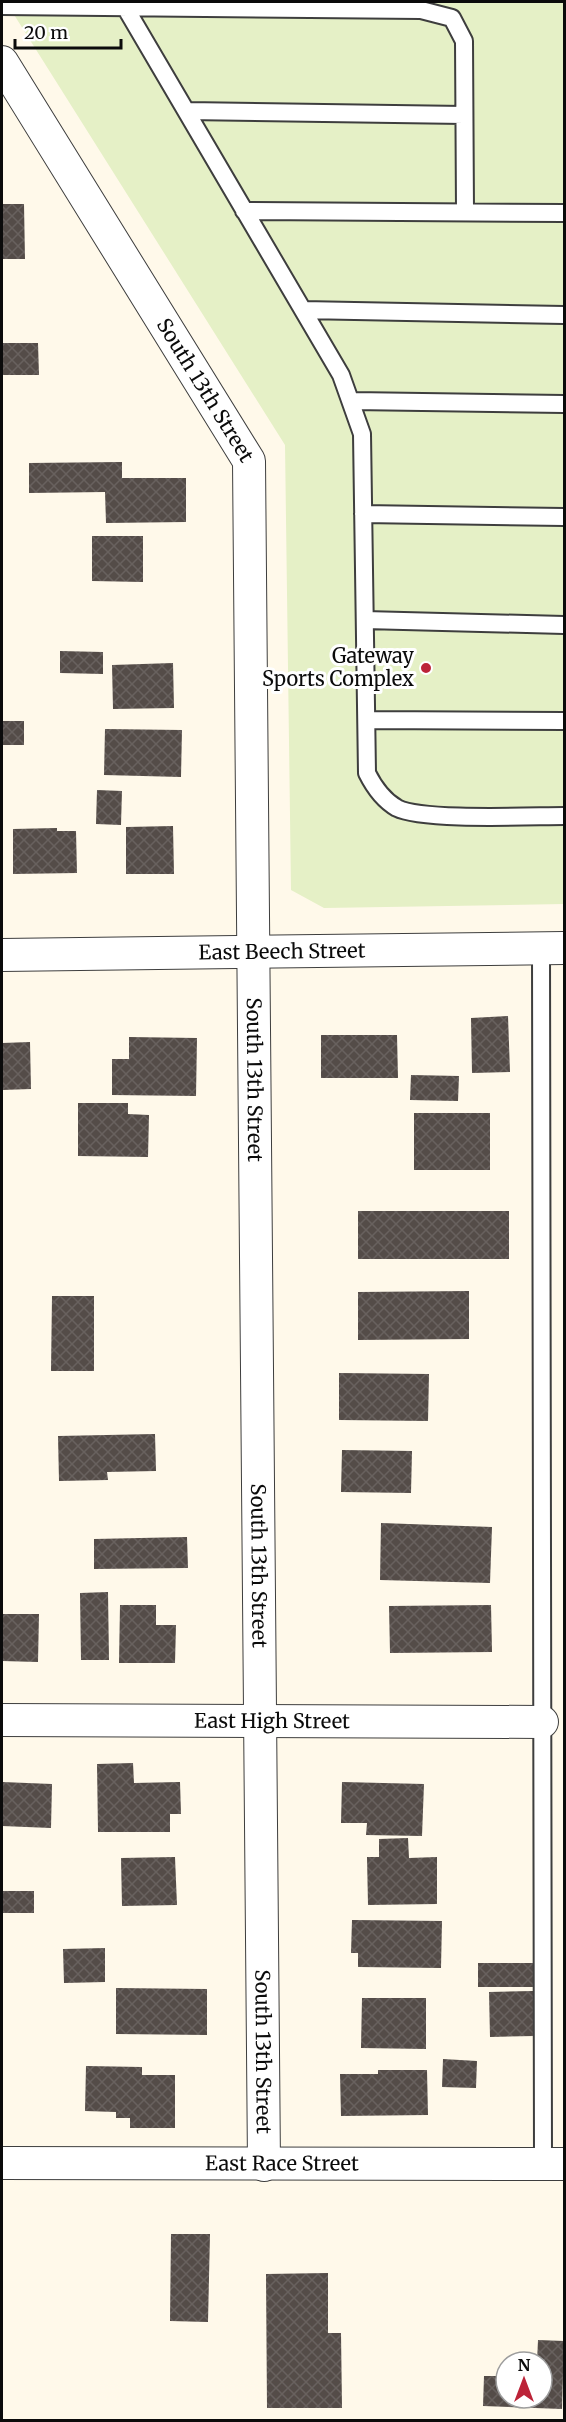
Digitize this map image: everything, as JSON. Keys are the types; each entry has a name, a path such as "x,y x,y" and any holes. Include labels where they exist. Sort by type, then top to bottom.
{"street":[{"name":"South 13th Street","path":"2,63 249,462 264,2165"},
{"name":"East Beech Street","path":"2,955 553,948"},
{"name":"East High Street","path":"2,1720 542,1722"},
{"name":"East Race Street","path":"2,2163 554,2164"}],"lane":[{"path":"2,6 421,9 452,18 464,41 465,210"},
{"path":"126,7 341,375 353,401 362,434 367,773 376,789 398,808 432,815 564,816"},
{"path":"187,111 465,115"},
{"path":"244,210 465,210 564,213"},
{"path":"303,310 564,315"},
{"path":"353,401 564,404"},
{"path":"363,514 564,517"},
{"path":"365,620 564,625"},
{"path":"366,720 564,721"},
{"path":"553,948 542,1722 554,2164"}],"green space":[{"name":"Gateway Sports Complex","path":"6,2 564,2 564,904 324,908 291,890 285,445"}],"building":[{"path":"2,204 24,204 25,259 2,259"},
{"path":"2,343 38,343 39,375 2,375"},
{"path":"122,462 122,478 186,478 186,522 106,523 105,492 29,493 29,463"},
{"path":"92,536 143,536 143,582 92,581"},
{"path":"60,651 103,652 103,674 60,673"},
{"path":"173,663 174,708 113,709 112,665"},
{"path":"2,721 24,721 24,745 2,745"},
{"path":"105,729 182,730 181,777 104,775"},
{"path":"97,790 122,791 121,825 96,824"},
{"path":"173,826 174,874 126,874 126,827"},
{"path":"57,828 57,831 76,831 77,873 13,874 13,829"},
{"path":"508,1016 510,1072 472,1073 471,1018"},
{"path":"321,1035 397,1035 398,1078 321,1078"},
{"path":"129,1037 197,1038 196,1096 112,1095 112,1059 129,1059"},
{"path":"30,1042 31,1089 2,1090 2,1043"},
{"path":"411,1075 459,1076 458,1101 410,1100"},
{"path":"78,1103 128,1103 128,1114 149,1115 148,1157 78,1156"},
{"path":"414,1113 490,1113 490,1170 414,1170"},
{"path":"358,1211 509,1211 509,1259 358,1259"},
{"path":"469,1291 469,1339 358,1340 358,1292"},
{"path":"52,1296 94,1296 94,1371 51,1371"},
{"path":"339,1373 429,1374 428,1421 339,1420"},
{"path":"155,1434 156,1471 107,1472 108,1480 59,1481 58,1436"},
{"path":"342,1450 412,1451 411,1493 341,1492"},
{"path":"381,1523 492,1527 490,1583 380,1580"},
{"path":"187,1537 188,1568 94,1569 94,1539"},
{"path":"108,1592 109,1660 81,1660 80,1593"},
{"path":"120,1605 156,1605 156,1625 176,1625 175,1663 119,1663"},
{"path":"491,1605 492,1652 390,1653 389,1606"},
{"path":"2,1614 39,1614 38,1662 2,1661"},
{"path":"133,1763 134,1783 180,1782 181,1814 170,1814 170,1832 98,1832 97,1764"},
{"path":"2,1782 52,1784 51,1828 2,1826"},
{"path":"342,1782 424,1784 422,1836 366,1835 367,1823 341,1823"},
{"path":"408,1838 409,1858 437,1857 437,1904 368,1905 367,1857 379,1857 379,1839"},
{"path":"175,1857 177,1905 122,1906 121,1858"},
{"path":"2,1891 34,1891 34,1913 2,1913"},
{"path":"352,1920 442,1921 441,1968 358,1967 358,1953 351,1953"},
{"path":"105,1948 105,1982 64,1983 63,1949"},
{"path":"478,1963 534,1963 534,1987 478,1987"},
{"path":"116,1988 207,1989 207,2035 116,2034"},
{"path":"533,1991 534,2036 490,2037 489,1992"},
{"path":"362,1998 426,1998 426,2049 361,2048"},
{"path":"443,2059 477,2061 476,2088 442,2087"},
{"path":"86,2066 142,2067 142,2075 175,2075 175,2128 130,2128 130,2118 116,2118 116,2112 85,2111"},
{"path":"378,2070 427,2070 428,2115 341,2116 340,2074 378,2074"},
{"path":"171,2234 210,2234 208,2322 170,2321"},
{"path":"328,2273 328,2333 341,2333 342,2408 267,2408 266,2274"},
{"path":"538,2340 564,2341 562,2409 554,2409 554,2350 538,2350"},
{"path":"484,2376 494,2376 494,2406 483,2406"}],"place":[{"name":"Gateway Sports Complex","path":"426,668"}]}
